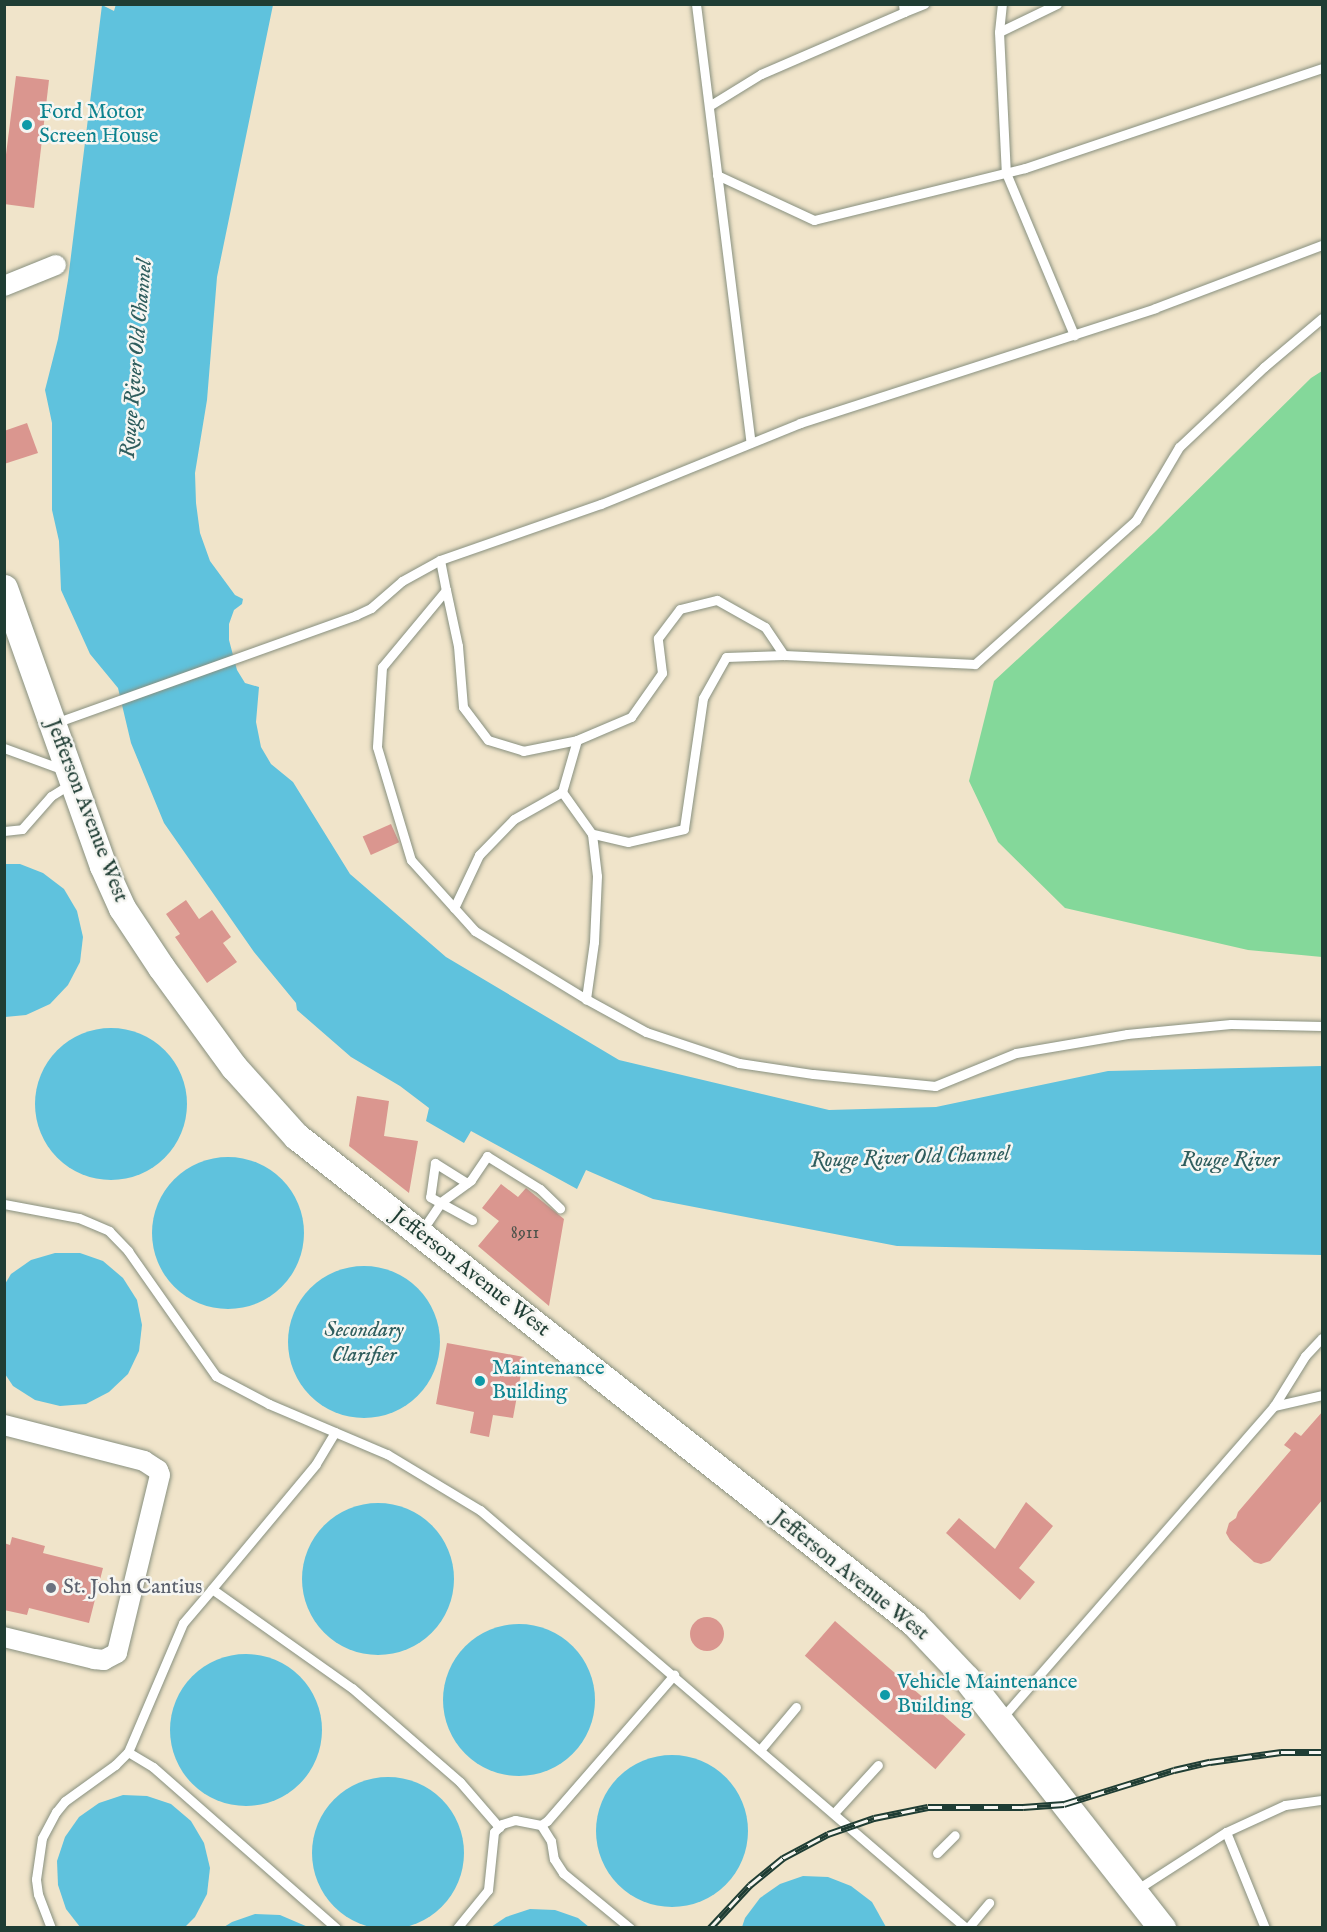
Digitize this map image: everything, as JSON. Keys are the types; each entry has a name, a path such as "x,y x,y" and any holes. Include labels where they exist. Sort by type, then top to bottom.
{"main road":[{"name":"Jefferson Avenue West","path":"4,588 104,866 122,908 161,968 234,1067 296,1136 914,1623 966,1678 1162,1928"}],"street":[{"path":"4,286 56,265"},
{"path":"4,1425 144,1461 158,1470 159,1486 120,1646 111,1658 94,1659 4,1637"}],"lane":[{"path":"696,4 751,443"},
{"path":"709,106 761,74 903,8 924,4"},
{"path":"1002,4 999,32 1006,173 1074,335"},
{"path":"999,32 1057,4"},
{"path":"717,175 814,220 1006,173 1323,68"},
{"path":"53,723 371,608 393,586 441,560 621,496 800,423 921,382 1074,335 1323,245"},
{"path":"592,834 628,842 684,829 703,698 726,657 784,655 975,664 1136,520 1179,447 1264,366 1323,318"},
{"path":"441,560 458,646 463,707 489,740 523,751 577,741 631,717 662,673 658,638 680,609 717,600 765,627 784,655"},
{"path":"446,590 382,667 377,747 411,860 475,930 586,999 646,1032 739,1063 813,1074 935,1086 1016,1053 1126,1034 1231,1024 1323,1026"},
{"path":"454,908 479,855 514,819 562,792 577,741"},
{"path":"4,748 31,756 72,777 51,796 22,829 4,831"},
{"path":"562,792 592,834 597,876 594,942 586,999"},
{"path":"420,1234 441,1202 467,1183 487,1156 540,1189 560,1209"},
{"path":"467,1183 435,1163 430,1197 472,1220"},
{"path":"4,1204 80,1218 109,1231 128,1251 216,1376 269,1404 387,1454 480,1510 967,1928 988,1903"},
{"path":"999,1721 1274,1406 1305,1356 1323,1338"},
{"path":"1274,1406 1323,1395"},
{"path":"51,1928 38,1894 36,1879 42,1838 56,1812 65,1801 115,1765 128,1752 183,1623 310,1472 335,1432"},
{"path":"212,1589 352,1688 460,1782 499,1827"},
{"path":"541,1825 553,1816 674,1675"},
{"path":"760,1750 796,1707"},
{"path":"128,1752 153,1767 336,1928"},
{"path":"834,1813 878,1765"},
{"path":"1134,1892 1226,1832 1285,1804 1323,1800"},
{"path":"457,1928 488,1890 490,1848 494,1832 499,1827 515,1820 541,1825 551,1840 554,1859 563,1874 630,1928"},
{"path":"1226,1832 1265,1928"},
{"path":"937,1853 955,1835"}],"green space":[{"path":"1322,371 1322,957 1248,950 1065,908 998,842 969,781 994,681 1155,532 1311,378"}],"water":[{"name":"Rouge River","path":"116,4 273,5 217,277 207,400 195,473 196,503 200,533 210,561 235,595 243,599 242,604 234,610 229,624 229,640 237,670 245,683 259,687 256,722 261,747 271,764 293,782 350,874 446,957 619,1060 829,1110 936,1107 1108,1071 1322,1066 1322,1255 897,1246 653,1199 586,1170 577,1189 471,1131 464,1143 426,1121 429,1108 400,1086 351,1057 297,1010 296,1003 254,952 164,823 131,743 118,688 90,654 61,590 59,541 52,510 52,423 45,390 58,339 68,280 102,5 114,11"},
{"path":"5,864 20,864 43,873 64,889 77,911 83,937 80,962 68,985 50,1004 26,1015 5,1017"},
{"path":"111,1028 126,1029 140,1034 165,1050 181,1075 186,1089 186,1119 181,1133 165,1158 140,1174 126,1179 111,1180 96,1179 82,1174 57,1158 41,1133 36,1119 35,1104 36,1089 41,1075 57,1050 82,1034 96,1029"},
{"name":"Secondary Clarifier","path":"228,1157 243,1158 257,1163 282,1179 298,1204 303,1218 303,1248 298,1262 282,1287 257,1303 243,1308 228,1309 213,1308 199,1303 174,1287 158,1262 153,1248 152,1233 153,1218 158,1204 174,1179 199,1163 213,1158"},
{"path":"55,1253 80,1253 103,1261 123,1278 137,1300 142,1325 139,1351 128,1374 109,1392 86,1404 60,1406 35,1400 13,1386 5,1374 5,1284 11,1274 31,1260"},
{"name":"Secondary Clarifier","path":"364,1266 393,1271 418,1288 435,1313 440,1342 435,1371 418,1396 393,1413 364,1418 335,1413 310,1396 293,1371 288,1342 293,1313 310,1288 335,1271"},
{"path":"378,1503 393,1504 407,1509 432,1525 448,1550 453,1564 453,1594 448,1608 432,1633 407,1649 393,1654 378,1655 363,1654 349,1649 324,1633 308,1608 303,1594 302,1579 303,1564 308,1550 324,1525 349,1509 363,1504"},
{"path":"519,1624 548,1629 573,1646 590,1671 595,1700 590,1729 573,1754 548,1771 519,1776 490,1771 465,1754 448,1729 443,1700 448,1671 465,1646 490,1629"},
{"path":"246,1654 275,1659 300,1676 317,1701 322,1730 317,1759 300,1784 275,1801 246,1806 217,1801 192,1784 175,1759 170,1730 175,1701 192,1676 217,1659"},
{"path":"672,1755 687,1756 701,1761 726,1777 742,1802 747,1816 747,1846 742,1860 726,1885 701,1901 687,1906 672,1907 657,1906 643,1901 618,1885 602,1860 597,1846 596,1831 597,1816 602,1802 618,1777 643,1761 657,1756"},
{"path":"388,1777 403,1778 417,1783 442,1799 458,1824 463,1838 463,1868 458,1882 442,1907 417,1923 403,1928 388,1929 373,1928 359,1923 334,1907 318,1882 313,1868 312,1853 313,1838 318,1824 334,1799 359,1783 373,1778"},
{"path":"123,1795 147,1796 171,1804 191,1821 204,1843 210,1868 207,1894 195,1917 185,1927 80,1927 66,1909 58,1885 57,1861 65,1837 79,1817 99,1803"},
{"path":"803,1876 828,1877 851,1886 872,1902 886,1927 742,1927 745,1918 760,1898 780,1884"},
{"path":"530,1909 555,1910 578,1918 589,1927 491,1927 506,1917"},
{"path":"255,1914 280,1915 308,1927 224,1927"}],"building":[{"name":"Ford Motor Screen House","path":"16,76 49,80 34,208 4,204 4,170"},
{"path":"27,423 38,453 4,464 4,431"},
{"path":"391,824 399,842 371,855 363,837"},
{"path":"186,900 199,919 212,910 231,937 223,943 237,962 207,983 175,937 180,934 166,914"},
{"path":"357,1096 389,1101 384,1136 418,1141 409,1193 349,1146"},
{"path":"501,1184 518,1197 526,1188 564,1219 549,1306 478,1246 499,1221 482,1208"},
{"name":"Maintenance Building","path":"447,1343 524,1357 513,1418 493,1415 489,1437 470,1433 474,1412 436,1404"},
{"path":"1323,1411 1323,1499 1270,1561 1261,1564 1254,1562 1230,1540 1226,1533 1229,1523 1236,1518 1238,1512 1291,1450 1284,1445 1295,1432 1301,1436"},
{"path":"1026,1502 1053,1526 1019,1568 1035,1582 1020,1600 946,1533 959,1518 995,1549"},
{"name":"St. John Cantius","path":"12,1537 45,1546 43,1553 103,1568 89,1623 29,1608 27,1615 4,1610 4,1543 10,1545"},
{"path":"707,1617 719,1622 724,1634 719,1646 707,1651 695,1646 690,1634 695,1622"},
{"name":"Vehicle Maintenance Building","path":"835,1621 966,1734 935,1769 805,1656"}],"railway":[{"path":"710,1928 750,1885 783,1858 828,1834 874,1818 928,1807 1023,1807 1064,1804 1174,1770 1210,1762 1281,1752 1322,1752"}],"place":[{"name":"Ford Motor Screen House","path":"27,125"},
{"name":"Maintenance Building","path":"480,1381"},
{"name":"St. John Cantius","path":"51,1588"},
{"name":"Vehicle Maintenance Building","path":"885,1695"}],"water label":[{"name":"Rouge River Old Channel","path":"137,359"},
{"name":"Rouge River Old Channel","path":"910,1158"}]}
